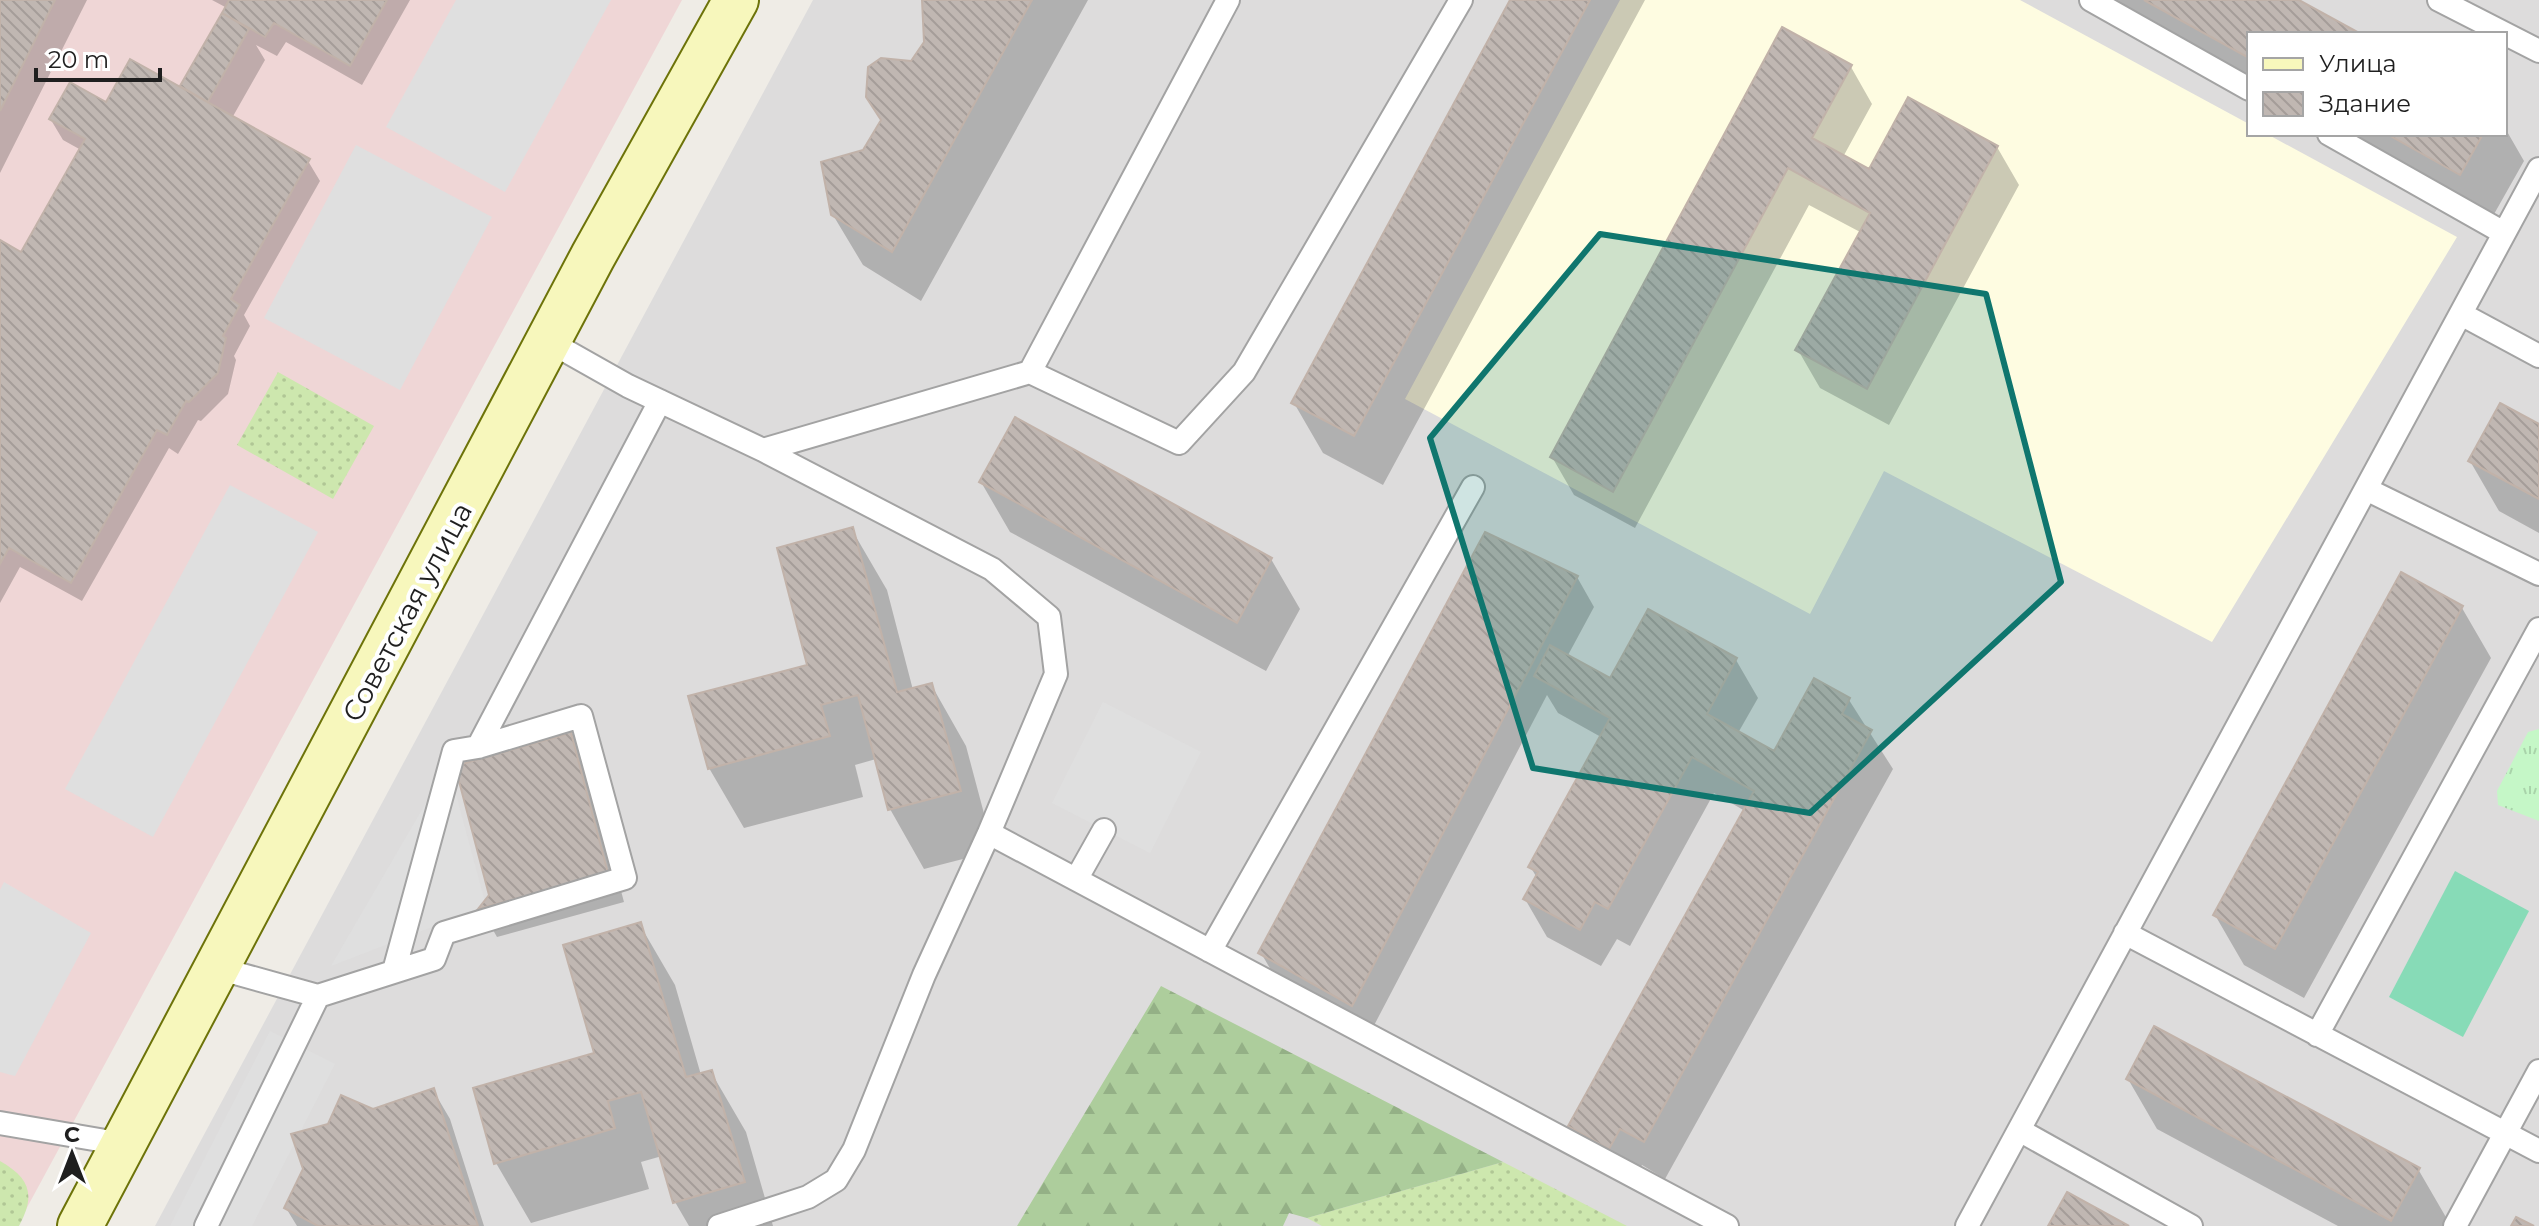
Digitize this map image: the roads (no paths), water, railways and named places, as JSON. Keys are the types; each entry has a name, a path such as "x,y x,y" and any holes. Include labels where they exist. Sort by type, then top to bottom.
{"main road":[{"name":"Советская улица","path":"80,1226 593,256 736,0"}],"lane":[{"path":"1030,372 1228,0"},
{"path":"763,450 1030,372 1179,443 1244,372 1461,0"},
{"path":"2091,0 2247,88"},
{"path":"2439,0 2502,32"},
{"path":"2507,35 2539,51"},
{"path":"2333,136 2504,233"},
{"path":"1967,1226 2539,169"},
{"path":"2461,314 2539,356"},
{"path":"550,342 992,569 1049,617 1056,674 989,833 924,975 854,1150 836,1180 808,1197 719,1226"},
{"path":"478,747 660,401"},
{"path":"1210,951 1473,487"},
{"path":"2366,489 2539,574"},
{"path":"2317,1035 2539,629"},
{"path":"217,968 318,996 434,959 444,933 625,878 581,716 478,747 454,751 394,971"},
{"path":"1077,878 1104,830"},
{"path":"989,833 1727,1226"},
{"path":"2125,933 2539,1151"},
{"path":"206,1226 318,996"},
{"path":"2455,1226 2539,1071"},
{"path":"0,1123 123,1144"},
{"path":"2019,1130 2191,1226"}]}
